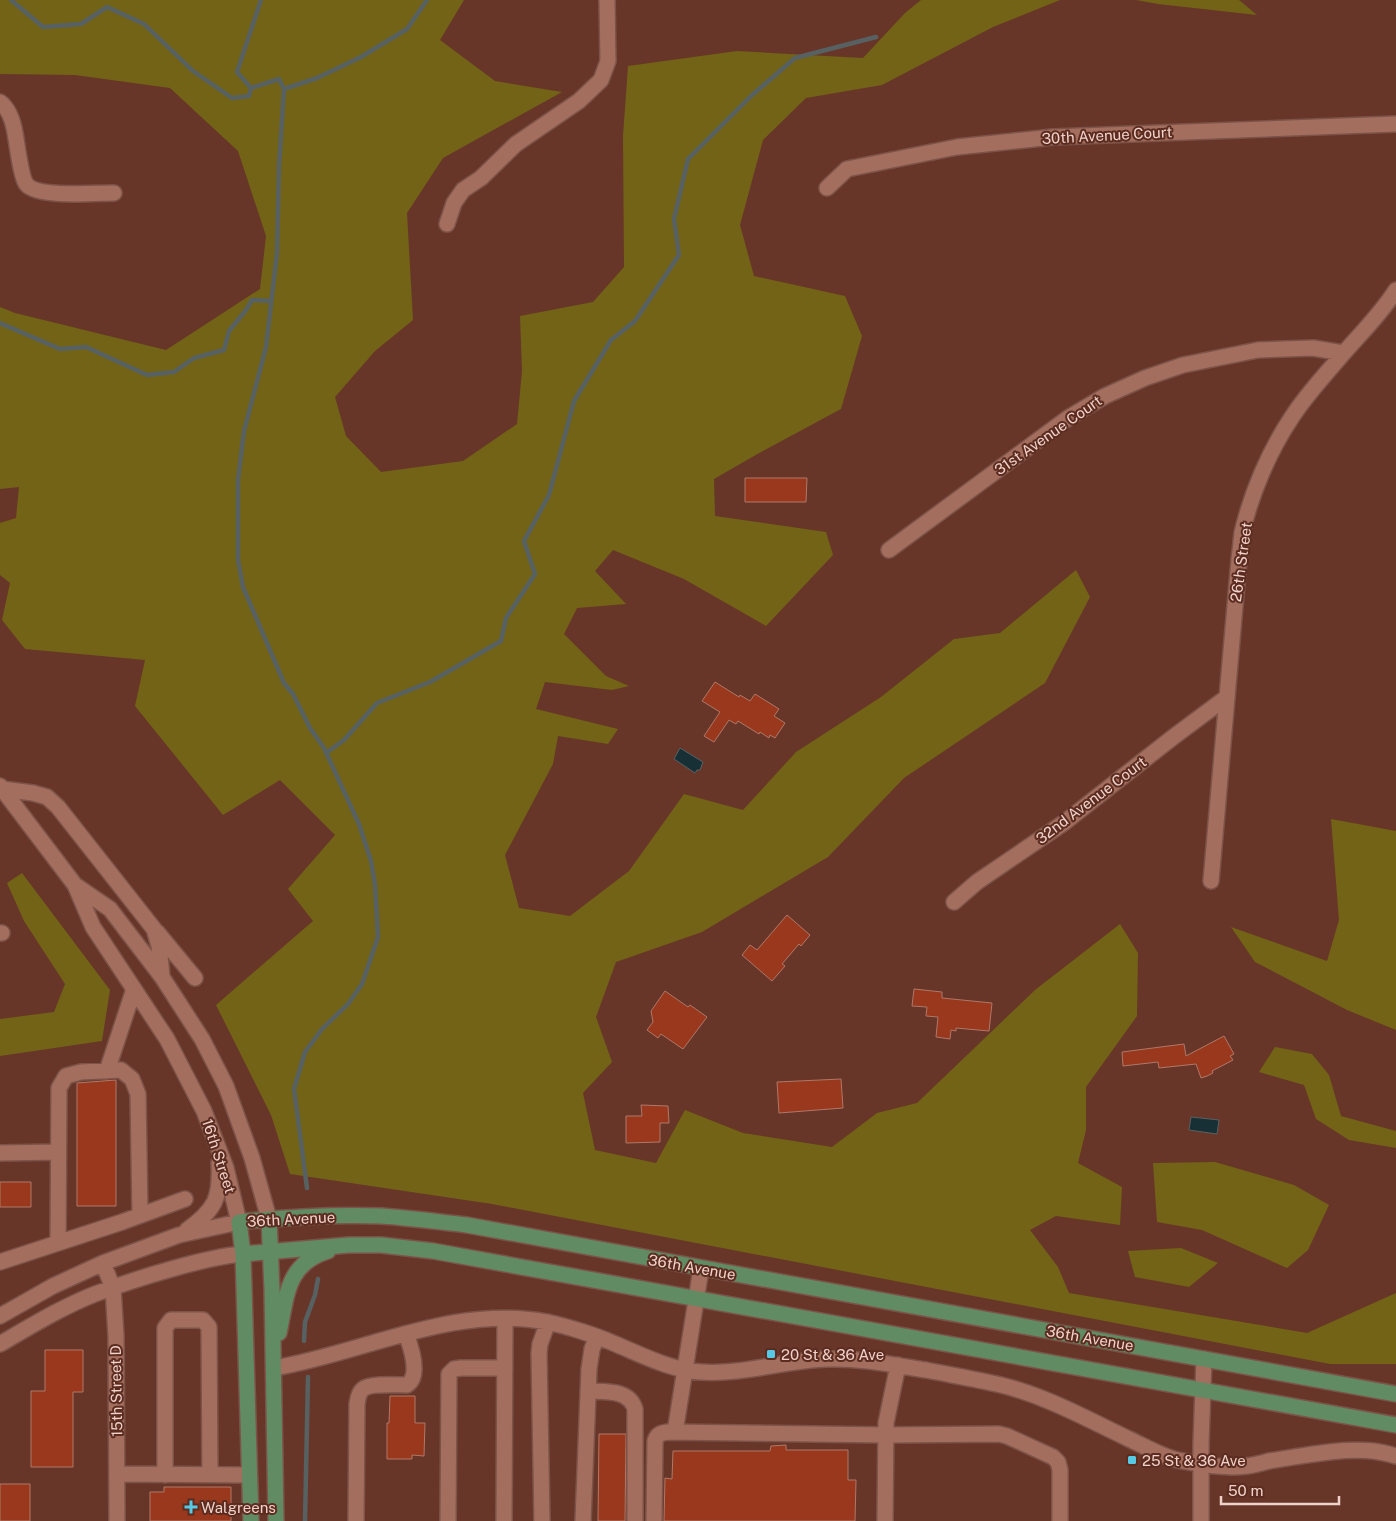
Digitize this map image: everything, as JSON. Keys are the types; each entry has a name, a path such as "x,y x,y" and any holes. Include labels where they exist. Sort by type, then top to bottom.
{"main road":[{"name":"36th Avenue","path":"239,1222 352,1216 409,1218 467,1225 1396,1394"},
{"name":"16th Street","path":"268,1219 274,1362 276,1521"},
{"name":"16th Street","path":"239,1222 242,1254 251,1521"},
{"name":"36th Avenue","path":"242,1254 349,1245 433,1251 1396,1425"},
{"path":"274,1362 290,1284 296,1271 311,1258 349,1245"}],"street":[{"path":"447,224 454,203 463,190 481,178 516,144 579,101 601,80 608,61 607,0"},
{"path":"0,102 10,114 23,177 27,185 37,191 50,194 114,193"},
{"name":"30th Avenue Court","path":"827,188 847,168 957,147 1053,137 1396,124"},
{"name":"26th Street","path":"1211,881 1242,533 1260,477 1291,417 1343,353 1385,308 1396,290"},
{"name":"31st Avenue Court","path":"889,550 1068,418 1121,388 1184,365 1258,350 1313,348 1343,353"},
{"name":"32nd Avenue Court","path":"954,902 977,882 1065,822 1172,738 1228,697"},
{"name":"16th Street","path":"1,788 75,885 93,928 168,1039 204,1111 226,1168 239,1222"},
{"name":"16th Street","path":"1,788 32,792 47,797 58,807 195,978"},
{"name":"16th Street","path":"75,885 110,909 162,977 202,1039 226,1086 252,1158 268,1219"},
{"name":"16th Street","path":"154,929 159,946 162,977"},
{"path":"107,1070 134,989"},
{"path":"58,1243 59,1088 66,1076 81,1072 121,1070 132,1079 138,1094 140,1215"},
{"path":"179,1235 206,1215 215,1201 219,1188 218,1160 204,1111"},
{"path":"0,1153 58,1152"},
{"path":"0,1262 185,1199"},
{"name":"36th Avenue","path":"0,1316 53,1286 103,1263 179,1235 239,1222"},
{"name":"36th Avenue","path":"0,1344 67,1307 132,1280 192,1263 227,1255 242,1254"},
{"name":"15th Street D","path":"103,1263 112,1288 116,1336 118,1521"},
{"path":"676,1432 701,1269"},
{"path":"274,1362 301,1364 451,1322 480,1318 505,1318 548,1322 597,1337 654,1361 684,1370 720,1373 801,1361 830,1359 862,1360 976,1379 1025,1392 1051,1402 1173,1459 1236,1467 1344,1451 1374,1451 1396,1456"},
{"path":"504,1521 505,1318"},
{"path":"164,1475 165,1328 171,1320 203,1320 208,1327 210,1475"},
{"path":"542,1521 539,1353 540,1344 548,1322"},
{"path":"356,1521 357,1404 359,1394 363,1388 371,1386 407,1385 412,1382 414,1362 406,1334"},
{"path":"583,1521 589,1369 592,1349 597,1337"},
{"path":"1202,1521 1201,1443 1204,1359"},
{"path":"885,1521 886,1423 898,1365"},
{"path":"448,1521 449,1374 454,1369 461,1368 504,1368"},
{"path":"588,1391 616,1393 627,1397 635,1409 635,1521"},
{"path":"654,1521 655,1441 656,1437 661,1433 676,1432 886,1435 999,1434 1008,1436 1053,1457 1058,1462 1060,1470 1060,1521"},
{"path":"117,1474 249,1475"}],"shaded area":[{"path":"0,0 464,0 440,40 495,81 562,92 443,158 407,213 413,320 375,351 335,397 346,436 381,472 463,461 517,424 522,371 520,316 593,302 624,267 623,136 628,66 737,51 863,58 905,13 921,0 1060,0 993,27 882,85 806,98 763,140 740,225 754,276 845,296 862,336 841,409 714,479 715,516 826,532 833,555 766,626 684,579 613,550 595,571 626,604 577,608 564,634 606,676 629,686 612,690 545,682 536,709 618,729 608,744 558,736 553,764 505,855 519,908 570,916 629,871 684,794 743,810 796,752 881,697 954,639 1000,633 1076,570 1090,597 1045,683 904,778 828,857 702,932 616,962 596,1017 612,1062 583,1093 595,1150 656,1163 685,1110 743,1133 832,1147 877,1113 917,1103 1035,990 1120,924 1138,953 1137,1016 1086,1087 1086,1130 1078,1163 1122,1187 1120,1225 1056,1216 1030,1230 1058,1267 1069,1293 1307,1333 1396,1293 1396,1364 1330,1364 492,1204 290,1174 271,1115 216,1005 313,921 288,889 335,835 280,780 223,815 135,706 145,660 25,649 2,620 10,583 0,575 0,523 16,518 19,487 0,489 0,307 15,313 166,350 260,289 266,236 238,151 170,88 75,75 0,74"},
{"path":"1136,0 1239,0 1257,15 1158,4"},
{"path":"1331,819 1396,831 1396,1030 1347,1010 1255,962 1231,927 1327,961 1339,920"},
{"path":"22,873 110,990 102,1041 0,1056 0,1019 54,1012 65,984 24,921 7,883"},
{"path":"1275,1047 1312,1054 1329,1075 1341,1116 1396,1131 1396,1148 1349,1140 1316,1119 1304,1085 1259,1072"},
{"path":"1215,1162 1294,1185 1329,1205 1308,1250 1287,1268 1202,1230 1157,1222 1153,1163"},
{"path":"1181,1248 1218,1263 1189,1287 1135,1277 1128,1251"}],"water":[{"path":"680,748 703,762 700,770 697,770 695,773 674,759"},
{"path":"1191,1117 1219,1120 1217,1134 1189,1130"}],"building":[{"path":"745,478 807,478 806,502 745,502"},
{"path":"715,682 739,697 740,695 750,701 755,694 779,709 774,716 785,723 775,738 770,735 769,738 760,732 759,734 738,721 736,724 729,720 714,742 704,736 720,712 702,701"},
{"path":"787,915 810,935 801,946 799,944 782,964 785,966 772,981 742,955 750,945 757,950"},
{"path":"914,989 942,992 942,998 992,1003 989,1031 956,1028 956,1031 951,1030 950,1039 936,1037 938,1017 926,1016 927,1007 912,1006"},
{"path":"665,991 707,1017 683,1049 661,1034 658,1038 647,1030 653,1022 651,1011"},
{"path":"1224,1036 1234,1054 1230,1056 1233,1060 1212,1071 1213,1073 1201,1078 1196,1064 1159,1068 1158,1062 1123,1066 1122,1052 1184,1044 1186,1056"},
{"path":"841,1079 843,1108 779,1113 777,1082"},
{"path":"116,1080 116,1206 77,1206 77,1083"},
{"path":"641,1105 668,1106 669,1123 660,1123 660,1142 626,1143 626,1116 642,1116"},
{"path":"0,1182 31,1182 31,1207 0,1207"},
{"path":"45,1350 83,1350 83,1392 73,1392 73,1467 31,1467 31,1391 45,1391"},
{"path":"390,1396 415,1396 415,1423 425,1423 424,1456 412,1455 412,1459 387,1459 387,1423 389,1423"},
{"path":"599,1434 626,1434 625,1521 598,1521"},
{"path":"786,1445 786,1450 848,1450 848,1480 856,1480 855,1521 664,1521 665,1478 672,1479 673,1451 770,1451 771,1446"},
{"path":"0,1484 30,1484 30,1521 0,1521"},
{"name":"Walgreens","path":"164,1487 231,1487 231,1521 150,1521 150,1492 164,1492"}],"waterway":[{"path":"11,0 43,27 81,24 107,7 144,24 193,71 232,98 249,96 251,88"},
{"path":"261,0 237,72 251,88 279,79 284,89 279,166 277,253 266,347 244,431 238,480 238,560 243,587 284,683 293,694 310,728 324,748 359,824 371,861 375,885 378,937 362,984 348,1004 322,1029 305,1052 294,1089 307,1188"},
{"path":"284,89 317,78 361,57 407,29 427,0"},
{"path":"326,753 344,740 377,703 430,682 501,641 506,618 535,574 524,541 549,495 574,401 611,340 635,321 679,255 674,219 688,159 751,96 795,58 876,37"},
{"path":"0,323 60,349 86,347 147,375 174,372 194,358 224,350 229,331 252,300 271,301"},
{"path":"304,1341 305,1322 315,1295 318,1279"},
{"path":"305,1521 308,1377"}],"place":[{"name":"20 St & 36 Ave","path":"771,1354"},
{"name":"25 St & 36 Ave","path":"1132,1460"},
{"name":"Walgreens","path":"191,1507"}]}
